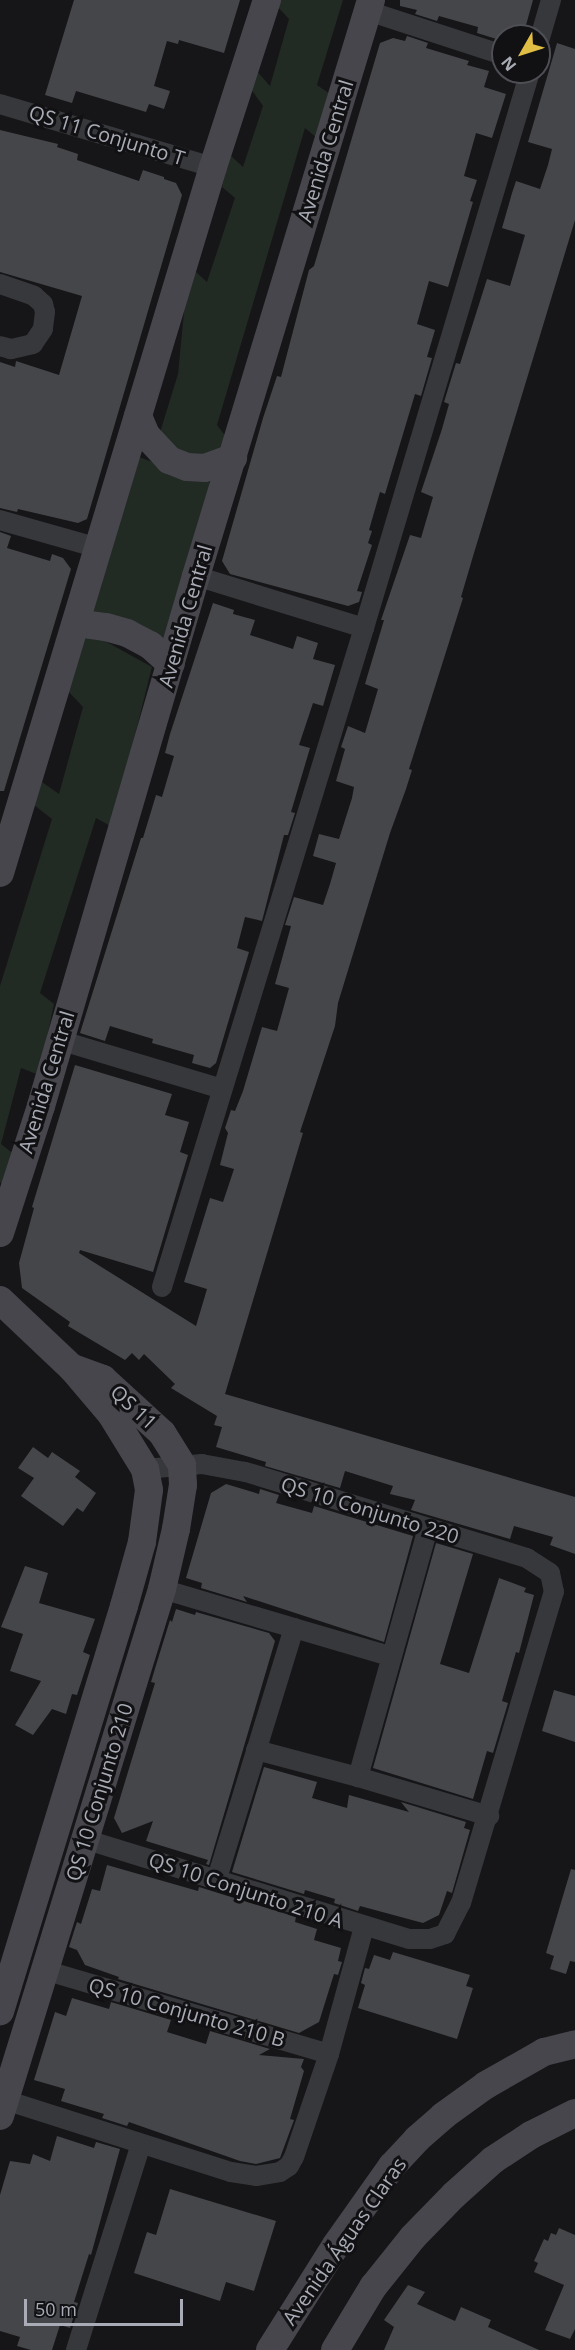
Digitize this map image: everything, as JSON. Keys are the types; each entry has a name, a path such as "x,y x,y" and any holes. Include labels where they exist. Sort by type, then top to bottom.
{"street":[{"path":"0,873 213,167 267,0"},
{"path":"544,24 551,0"},
{"path":"369,6 491,51"},
{"name":"Avenida Central","path":"2,1216 59,1040 196,576 369,6"},
{"path":"162,1287 364,628 526,84"},
{"name":"QS 11 Conjunto T","path":"0,104 213,167"},
{"path":"0,284 34,296 43,304 45,312 44,329 33,344 11,349 0,346"},
{"path":"138,416 149,441 169,460 187,467 205,468 233,458"},
{"path":"0,520 98,548"},
{"path":"196,576 364,628"},
{"path":"76,624 106,627 127,633 150,645 171,664"},
{"path":"59,1040 222,1089"},
{"name":"QS 11","path":"0,1300 72,1368 111,1414 145,1469"},
{"name":"QS 11","path":"72,1368 103,1379 133,1404 162,1433 182,1465"},
{"name":"QS 10 Conjunto 220","path":"145,1469 182,1465 230,1468 527,1558 550,1573 554,1592 549,1612 489,1816 454,1922 445,1934 430,1939 409,1939"},
{"name":"QS 10 Conjunto 210","path":"2,2108 162,1589 181,1505 182,1465"},
{"name":"QS 10 Conjunto 210","path":"0,2011 142,1542 149,1490 145,1469"},
{"path":"358,1777 390,1656 428,1528"},
{"path":"162,1589 390,1656"},
{"path":"217,1879 294,1628"},
{"path":"256,1750 358,1777 489,1816"},
{"name":"QS 10 Conjunto 210 A","path":"84,1839 409,1939"},
{"path":"2,2108 141,2144 231,2172 256,2176 280,2172 289,2166 294,2157 329,2054 364,1927"},
{"name":"QS 10 Conjunto 210 B","path":"44,1970 329,2054"},
{"name":"Avenida Águas Claras","path":"270,2350 343,2235 392,2166 417,2139 442,2116 486,2085 544,2052 575,2044"},
{"path":"335,2350 373,2287 413,2237 454,2195 494,2160 531,2135 575,2113"},
{"path":"76,2350 141,2144"}],"shaded area":[{"path":"276,0 343,0 317,85 333,96 317,138 305,128 217,425 227,438 218,455 183,459 158,439 178,374 185,302 195,271 207,282 235,198 222,187 230,155 243,167 263,106 251,89 255,69 270,86 289,19 275,4"},
{"path":"139,457 214,484 163,639 89,612"},
{"path":"85,630 152,667 112,827 96,818 40,993 54,1004 39,1075 21,1068 1,1144 15,1155 4,1186 0,1182 0,986 52,819 34,805 42,782 59,794 83,707 67,690"}],"building":[{"path":"74,0 240,0 224,53 179,40 178,44 167,41 154,86 170,91 164,109 149,104 146,112 76,91 72,103 45,95"},
{"path":"400,0 533,0 526,24 491,24 491,37 477,33 478,27 439,16 437,21 415,14 417,10 400,6"},
{"path":"407,36 428,43 426,48 469,61 467,65 489,71 484,87 506,94 492,138 476,133 464,176 477,180 470,201 473,202 448,287 429,281 417,324 435,330 427,357 432,358 421,396 415,394 385,494 380,492 369,530 372,531 368,543 372,545 357,591 362,592 359,602 348,606 230,574 222,561 263,418 277,376 281,377 309,270 314,266 380,43 393,38 405,41"},
{"path":"557,43 575,49 575,220 474,553 461,597 463,598 409,769 412,770 390,833 338,1003 335,1026 300,1132 303,1133 225,1394 575,1497 575,1554 550,1545 553,1537 514,1526 510,1539 411,1510 415,1500 390,1494 393,1486 345,1471 340,1488 265,1466 266,1462 216,1447 222,1427 214,1425 217,1416 171,1388 175,1384 144,1354 139,1360 132,1353 125,1360 68,1326 70,1322 22,1288 19,1263 34,1208 32,1207 75,1065 172,1094 165,1115 189,1122 180,1152 188,1155 153,1272 80,1250 79,1253 196,1326 207,1289 184,1282 210,1198 223,1202 234,1169 220,1165 228,1133 225,1128 231,1110 235,1111 243,1091 262,1027 277,1031 289,988 275,984 291,926 285,925 294,897 323,905 330,884 336,863 313,856 319,834 339,839 352,798 354,787 336,781 345,749 341,747 348,726 365,733 378,689 365,684 384,620 381,620 410,535 421,538 433,497 421,492 449,404 444,402 456,363 460,364 487,279 510,286 525,235 502,228 516,181 540,189 548,165 552,149 528,142 545,84 551,84 551,63"},
{"path":"0,130 58,144 57,147 78,154 77,160 139,181 143,170 164,177 176,183 182,195 87,519 78,523 18,509 17,512 0,508 0,362 15,367 16,361 59,375 82,296 0,272"},
{"path":"0,532 11,536 7,548 50,561 52,554 63,558 71,569 4,791 0,791"},
{"path":"213,603 234,610 233,614 255,620 250,635 293,649 297,636 318,643 313,659 335,665 323,706 313,703 299,745 310,748 291,812 295,813 288,835 284,835 262,921 245,917 237,948 249,952 216,1063 210,1068 192,1063 194,1055 152,1043 153,1039 110,1026 105,1041 80,1033 141,838 143,838 156,795 162,797 174,756 165,753"},
{"path":"33,1447 48,1458 52,1452 80,1471 75,1477 96,1493 83,1512 77,1508 63,1526 21,1496 34,1478 18,1468"},
{"path":"226,1484 259,1494 260,1489 279,1495 276,1503 312,1513 314,1506 413,1536 384,1642 243,1596 247,1602 201,1588 202,1583 186,1578 211,1493"},
{"path":"436,1543 473,1554 440,1664 469,1673 499,1578 526,1588 524,1592 534,1595 519,1653 516,1652 502,1701 508,1703 493,1753 487,1751 473,1799 373,1768"},
{"path":"25,1566 48,1573 39,1603 95,1619 83,1652 90,1655 77,1695 72,1694 66,1714 52,1709 33,1735 15,1725 41,1681 10,1671 23,1634 1,1627"},
{"path":"176,1609 195,1615 196,1612 269,1633 275,1641 209,1865 206,1864 208,1860 146,1841 153,1821 122,1833 114,1818 155,1683 151,1682 170,1620 172,1622"},
{"path":"554,1690 575,1696 575,1742 542,1731"},
{"path":"264,1767 317,1782 312,1798 347,1808 349,1795 409,1812 401,1802 466,1822 464,1828 470,1830 452,1893 447,1891 439,1915 423,1923 360,1906 358,1911 334,1903 335,1899 305,1890 304,1894 232,1872"},
{"path":"107,1865 198,1891 199,1887 296,1917 295,1922 317,1929 314,1940 341,1948 338,1961 342,1962 338,1975 334,1974 319,2022 299,2033 118,1979 119,1977 85,1965 77,1950 69,1947 77,1922 81,1924 92,1889 100,1891"},
{"path":"571,1869 575,1870 575,1962 570,1961 566,1974 550,1969 554,1956 546,1953"},
{"path":"393,1952 470,1975 466,1986 473,1988 457,2039 358,2008 365,1985 361,1983 365,1968 369,1969 374,1955 390,1960"},
{"path":"72,1998 109,2009 111,2002 171,2020 167,2032 206,2044 210,2031 270,2049 259,2055 304,2059 301,2067 304,2071 290,2119 294,2120 280,2158 256,2164 240,2161 129,2122 127,2126 102,2118 104,2114 61,2101 65,2089 34,2080 55,2012 66,2016"},
{"path":"57,2136 94,2148 96,2142 120,2149 91,2255 89,2254 74,2302 78,2303 70,2328 60,2325 52,2350 31,2350 17,2346 20,2337 0,2331 0,2195 10,2161 30,2164 33,2154 50,2161"},
{"path":"170,2189 276,2221 254,2291 226,2282 220,2301 134,2273 147,2232 156,2235"},
{"path":"559,2228 575,2235 575,2329 570,2339 545,2330 564,2285 534,2272 538,2263 534,2261 544,2239 548,2241 551,2233 556,2235"},
{"path":"408,2285 425,2292 417,2304 455,2321 461,2307 491,2320 488,2327 539,2350 384,2350 394,2327 384,2320"}]}
